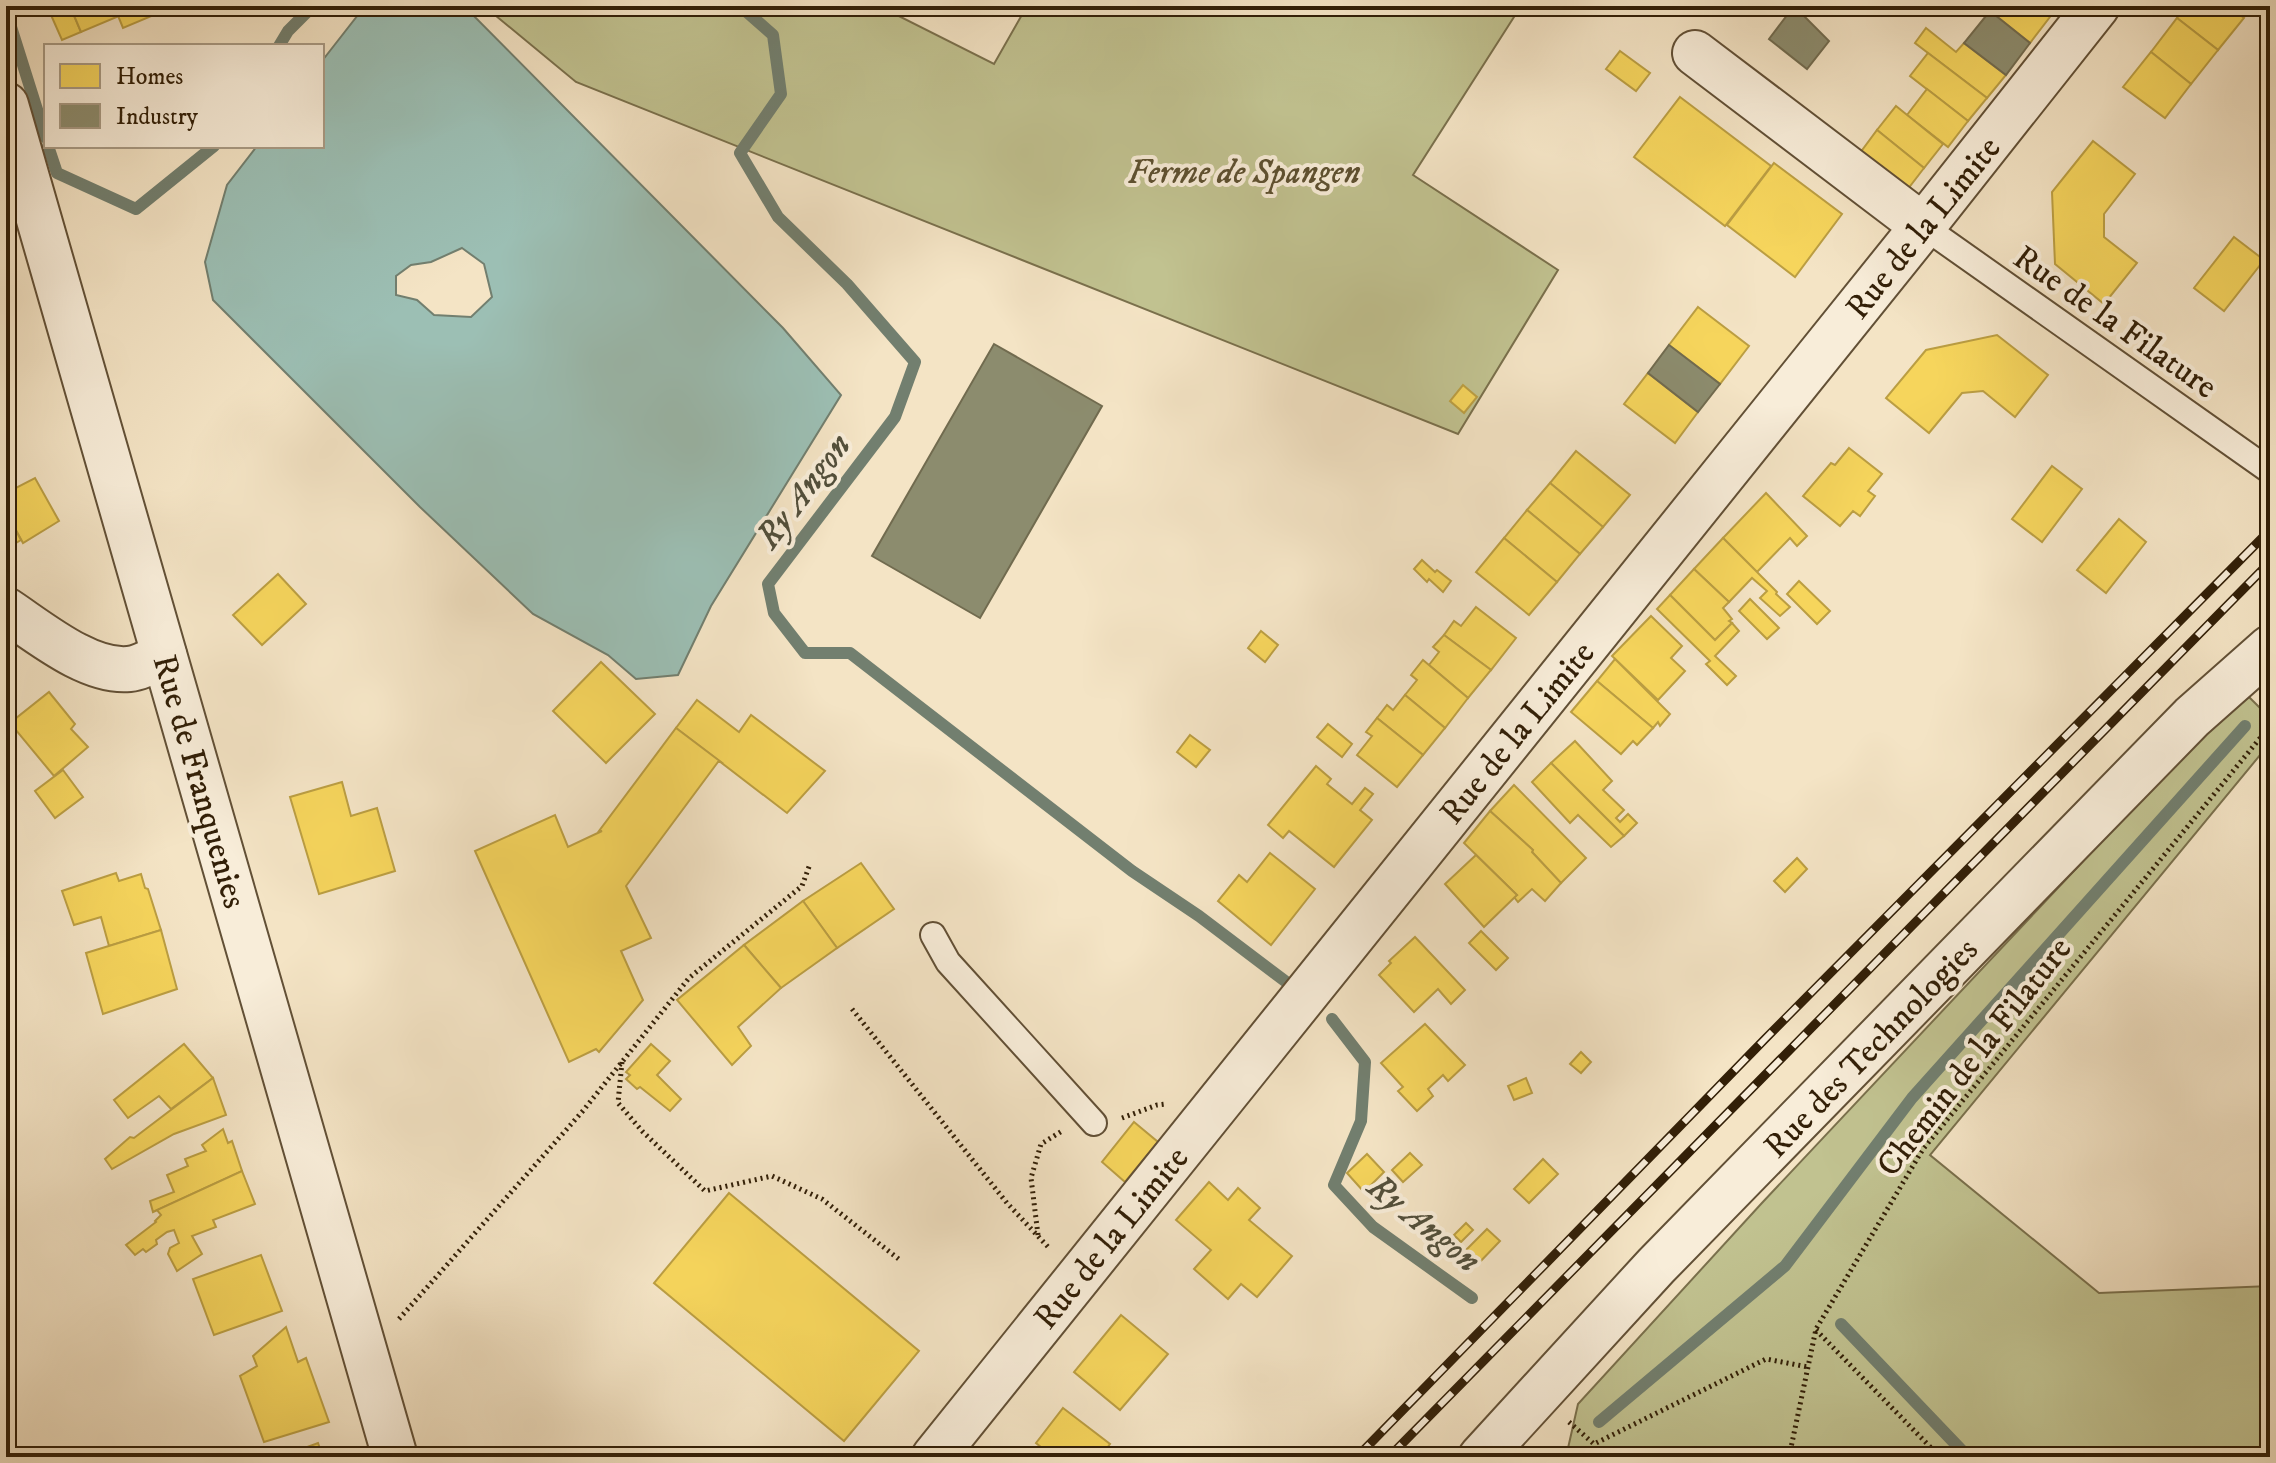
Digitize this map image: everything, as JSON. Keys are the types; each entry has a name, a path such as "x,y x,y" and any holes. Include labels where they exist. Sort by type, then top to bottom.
{"street":[{"name":"Rue de la Limite","path":"934,1457 2097,6"},
{"path":"1695,53 1923,226"},
{"name":"Rue de Franquenies","path":"6,105 395,1457"},
{"path":"6,610 77,656 99,665 128,669 164,655"},
{"name":"Rue des Technologies","path":"1481,1457 1656,1266 2192,717 2270,648"}],"lane":[{"name":"Rue de la Filature","path":"1923,226 2270,471"},
{"path":"933,935 948,962 1094,1123"}],"path":[{"name":"Chemin de la Filature","path":"1789,1457 1816,1329 1923,1149 2270,726"},
{"path":"366,1355 582,1112 689,978 802,886 810,864"},
{"path":"852,1009 1007,1203 1077,1278"},
{"path":"622,1061 618,1103 643,1132 705,1191 772,1176 822,1199 900,1260"},
{"path":"1816,1329 1940,1457"},
{"path":"1538,1395 1594,1444 1766,1359 1808,1367"}],"green space":[{"name":"Ferme de Spangen","path":"484,6 879,6 994,64 1027,6 1521,6 1413,175 1558,270 1458,434 576,82"},
{"path":"2243,691 2270,718 2270,743 1930,1155 2099,1293 2270,1286 2270,1457 1566,1457 1578,1404 1761,1204"}],"water":[{"path":"365,6 464,6 783,328 841,395 711,606 678,675 636,679 608,655 533,614 420,507 213,300 205,262 227,185 255,148 324,148 324,58","holes":["462,248 484,264 492,297 471,317 434,315 417,300 396,295 396,276 411,265 431,262"]}],"building: Homes":[{"path":"47,6 70,6 81,32 62,40"},
{"path":"70,6 114,6 119,16 81,32"},
{"path":"114,6 159,6 161,12 123,28"},
{"path":"1994,6 2044,6 2053,13 2030,43 1990,11"},
{"path":"2186,6 2229,6 2244,18 2218,50 2177,18"},
{"path":"2177,18 2218,50 2191,84 2151,52"},
{"path":"1926,28 1956,52 1964,43 2006,75 1987,98 1915,43"},
{"path":"1620,51 1650,73 1636,91 1606,69"},
{"path":"2151,52 2191,84 2165,118 2123,87"},
{"path":"1928,53 1987,98 1968,121 1910,76"},
{"path":"1927,89 1968,121 1948,147 1907,115"},
{"path":"1680,97 1771,166 1725,226 1634,157"},
{"path":"1896,106 1943,144 1924,168 1877,130"},
{"path":"1877,130 1924,168 1904,194 1857,157"},
{"path":"2093,141 2135,174 2104,214 2104,237 2137,263 2104,304 2055,264 2052,192"},
{"path":"1774,163 1842,214 1795,277 1727,225"},
{"path":"2234,237 2264,260 2224,311 2194,288"},
{"path":"1698,307 1749,346 1720,384 1669,345"},
{"path":"1997,335 2048,375 2015,417 1983,391 1962,393 1929,433 1886,398 1926,350"},
{"path":"1648,373 1698,412 1675,443 1624,404"},
{"path":"1463,385 1477,397 1464,413 1450,401"},
{"path":"1849,448 1882,474 1868,491 1875,496 1860,516 1853,511 1840,526 1803,496 1831,463 1835,465"},
{"path":"1576,451 1630,495 1603,527 1550,483"},
{"path":"2052,466 2082,489 2042,542 2012,519"},
{"path":"6,469 16,488 35,478 59,521 23,543 6,512"},
{"path":"1550,483 1603,527 1580,554 1527,510"},
{"path":"1766,493 1807,536 1797,546 1790,538 1757,572 1723,538"},
{"path":"1527,510 1580,554 1557,582 1504,538"},
{"path":"6,512 21,540 6,549"},
{"path":"2119,519 2146,542 2106,593 2077,570"},
{"path":"1504,538 1557,582 1529,615 1476,572"},
{"path":"1723,538 1790,607 1780,616 1760,598 1767,591 1752,578 1729,602 1694,569"},
{"path":"1422,560 1451,581 1443,592 1414,569"},
{"path":"1694,569 1729,602 1723,608 1732,623 1715,640 1670,595"},
{"path":"278,574 306,604 262,645 233,615"},
{"path":"1799,581 1830,611 1817,624 1787,594"},
{"path":"1670,595 1715,640 1732,623 1739,631 1715,656 1736,676 1727,685 1706,664 1710,661 1657,609"},
{"path":"1750,599 1779,628 1767,639 1739,611"},
{"path":"1476,607 1516,638 1491,670 1444,635 1454,621 1461,626"},
{"path":"1651,616 1682,646 1671,658 1685,671 1658,700 1612,656"},
{"path":"1261,631 1278,645 1265,662 1248,648"},
{"path":"1444,635 1491,670 1468,698 1429,665 1439,652 1433,647"},
{"path":"1615,659 1670,714 1660,726 1658,722 1653,728 1597,681"},
{"path":"1423,660 1468,698 1445,728 1405,695 1417,680 1411,675"},
{"path":"601,662 655,714 606,763 553,711"},
{"path":"1597,681 1653,728 1637,745 1633,741 1621,754 1571,712"},
{"path":"49,692 75,724 71,729 88,747 54,776 10,723"},
{"path":"1405,695 1445,728 1423,755 1377,718 1387,705 1393,710"},
{"path":"697,700 739,732 751,715 825,771 787,813 676,728"},
{"path":"1377,718 1423,755 1397,787 1357,755 1372,736 1366,732"},
{"path":"1328,724 1352,744 1342,757 1317,737"},
{"path":"676,728 721,762 626,886 651,938 621,951 643,1000 599,1052 596,1049 569,1062 475,851 555,815 568,847 602,831 599,831"},
{"path":"1190,735 1210,750 1196,767 1177,752"},
{"path":"1575,741 1612,781 1603,790 1624,810 1616,818 1620,822 1628,814 1637,823 1624,836 1551,763"},
{"path":"1551,763 1624,836 1611,847 1578,815 1570,823 1532,782"},
{"path":"1316,766 1331,779 1327,784 1352,804 1365,788 1373,794 1360,810 1372,820 1334,867 1289,831 1283,838 1268,825"},
{"path":"63,770 83,797 55,818 35,791"},
{"path":"342,782 351,816 377,808 395,871 319,894 290,797"},
{"path":"1514,785 1586,858 1561,883 1533,850 1490,811"},
{"path":"1490,811 1533,850 1561,883 1545,901 1532,889 1518,902 1514,897 1517,895 1464,843"},
{"path":"1270,853 1315,889 1271,945 1218,901 1239,875 1247,882"},
{"path":"1476,855 1517,895 1484,927 1445,884"},
{"path":"1797,858 1807,869 1785,892 1774,881"},
{"path":"861,863 894,909 837,948 803,901"},
{"path":"116,873 119,881 141,874 161,930 109,946 101,917 74,925 62,891"},
{"path":"803,901 837,948 781,988 744,945"},
{"path":"161,930 177,989 103,1014 86,953"},
{"path":"1481,931 1508,958 1496,970 1469,943"},
{"path":"1415,937 1465,990 1451,1004 1438,989 1414,1012 1379,975"},
{"path":"744,945 781,988 738,1027 751,1046 732,1065 677,1000"},
{"path":"1425,1024 1465,1065 1448,1081 1443,1075 1428,1089 1433,1096 1417,1111 1398,1091 1403,1087 1381,1063"},
{"path":"184,1044 213,1078 171,1109 159,1096 128,1118 114,1100"},
{"path":"651,1044 670,1061 657,1075 681,1099 670,1111 626,1079 630,1075 626,1072"},
{"path":"1581,1052 1591,1062 1581,1073 1570,1064"},
{"path":"213,1078 226,1115 174,1134 112,1169 105,1159 130,1137 134,1138"},
{"path":"1526,1078 1532,1093 1514,1100 1508,1086"},
{"path":"1134,1122 1158,1142 1125,1182 1102,1162"},
{"path":"223,1129 228,1143 232,1141 242,1171 153,1212 150,1201 174,1192 167,1175 188,1166 185,1159 206,1151 202,1145"},
{"path":"1410,1153 1422,1165 1403,1182 1392,1170"},
{"path":"1367,1154 1384,1172 1364,1192 1347,1173"},
{"path":"1543,1159 1558,1174 1529,1203 1514,1189"},
{"path":"242,1171 255,1204 213,1220 216,1227 192,1236 202,1254 177,1271 168,1254 170,1248 179,1243 174,1230 156,1240 157,1244 146,1252 143,1249 135,1255 126,1245 156,1222 161,1215 157,1210"},
{"path":"1209,1182 1228,1200 1238,1188 1260,1208 1249,1220 1292,1256 1257,1297 1241,1284 1228,1299 1194,1269 1211,1250 1176,1220"},
{"path":"729,1193 919,1351 844,1441 654,1283"},
{"path":"1466,1223 1473,1230 1461,1242 1454,1235"},
{"path":"1487,1229 1500,1241 1476,1266 1463,1253"},
{"path":"261,1255 282,1311 214,1335 193,1279"},
{"path":"1121,1315 1168,1354 1120,1410 1074,1372"},
{"path":"286,1327 298,1362 306,1358 329,1422 264,1442 240,1376 257,1366 253,1356"},
{"path":"1063,1408 1110,1444 1100,1457 1053,1457 1036,1443"},
{"path":"318,1443 323,1457 280,1457"}],"building: Industry":[{"path":"1794,6 1829,41 1807,69 1769,39"},
{"path":"1990,11 2030,43 2006,75 1964,43"},
{"path":"994,344 1102,406 980,618 872,556"},
{"path":"1669,345 1720,384 1698,412 1648,373"}],"waterway":[{"name":"Ry Angon","path":"280,44 288,31 313,6"},
{"name":"Ry Angon","path":"740,6 773,35 781,94 740,153 778,217 847,284 915,362 895,417 768,584 774,613 805,653 850,653 1132,871 1199,916 1285,981"},
{"name":"Ry Angon","path":"6,11 44,132"},
{"name":"Ry Angon","path":"49,148 57,173 136,209 212,148"},
{"path":"1599,1422 1785,1266 1912,1098 2245,726"},
{"name":"Ry Angon","path":"1332,1019 1365,1062 1361,1121 1334,1185 1373,1227 1472,1298"},
{"name":"Ry Angon","path":"1841,1324 1968,1457"}],"railway":[{"path":"1357,1457 1765,1039 2270,530"},
{"path":"1389,1457 2270,562"}]}
